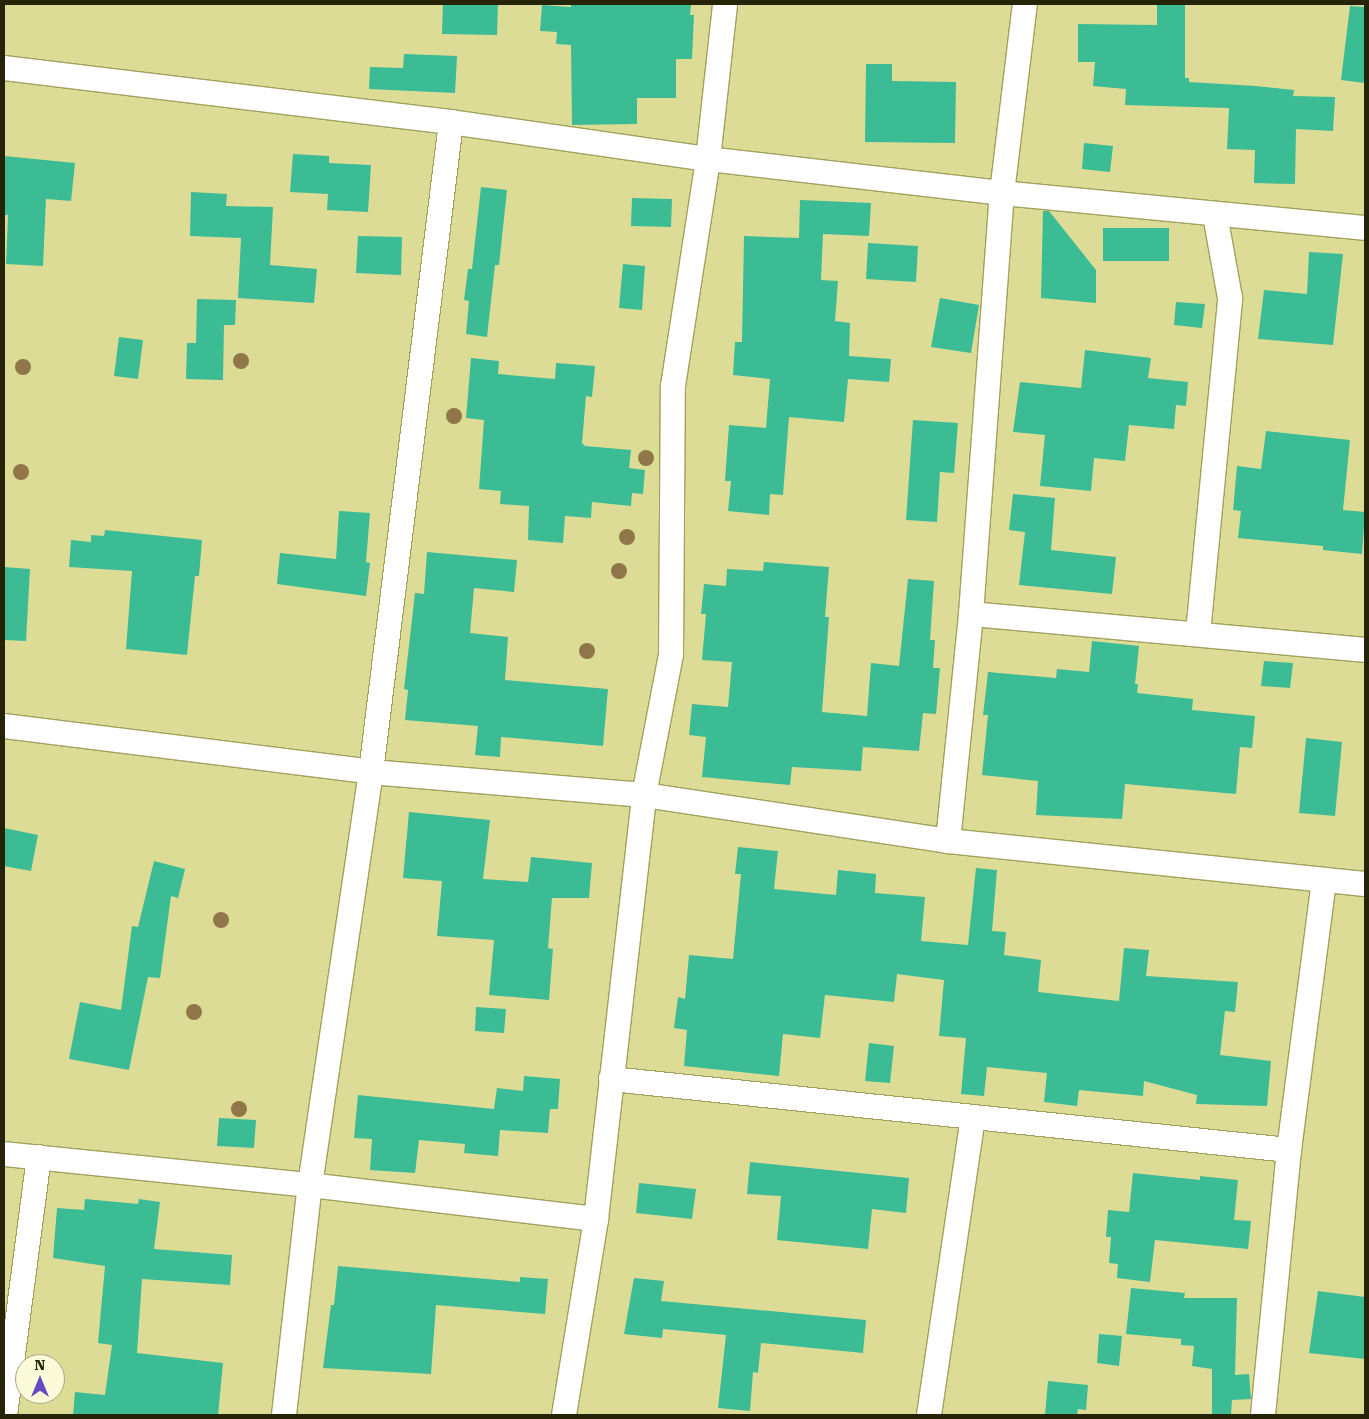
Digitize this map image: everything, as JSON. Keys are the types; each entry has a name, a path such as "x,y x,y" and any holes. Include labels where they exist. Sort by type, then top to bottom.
{"street":[{"path":"564,1415 596,1220 644,795 671,655 673,386 708,159 725,4"},
{"path":"948,841 970,614 1002,194 1026,4"},
{"path":"4,68 451,122 708,159 1002,194 1365,228"},
{"path":"284,1415 310,1185 371,772 451,122"},
{"path":"1198,633 1230,298 1215,215"},
{"path":"970,614 1198,633 1365,650"},
{"path":"4,726 371,772 644,795 948,841 1365,884"},
{"path":"1263,1415 1289,1150 1324,880"},
{"path":"611,1079 1289,1150"},
{"path":"929,1415 973,1118"},
{"path":"4,1154 310,1185 596,1220"},
{"path":"5,1415 39,1157"}],"building":[{"path":"443,4 498,4 497,35 442,34"},
{"path":"571,4 691,4 690,15 694,15 692,59 676,59 676,98 637,98 637,124 572,125 571,45 556,44 557,32 540,31 542,5 571,7"},
{"path":"1157,4 1185,4 1185,78 1189,78 1189,82 1294,90 1293,96 1335,97 1333,131 1296,129 1295,184 1254,183 1255,150 1227,149 1229,108 1125,105 1126,89 1093,86 1095,62 1078,62 1078,24 1157,25"},
{"path":"1350,6 1365,7 1365,83 1341,80"},
{"path":"404,54 457,56 455,93 369,89 370,67 403,68"},
{"path":"866,64 892,64 892,81 956,82 955,143 865,142"},
{"path":"1084,143 1113,146 1110,172 1082,169"},
{"path":"293,154 329,156 329,163 371,165 368,212 327,210 328,194 290,192"},
{"path":"4,156 75,163 71,201 46,199 43,266 6,264 8,215 4,215"},
{"path":"481,187 507,190 499,265 495,265 487,337 466,334 469,301 464,300 468,269 472,269"},
{"path":"191,192 227,194 226,206 273,207 270,265 317,269 314,303 238,298 241,238 190,236"},
{"path":"632,198 672,199 671,227 631,226"},
{"path":"800,200 871,203 869,236 823,234 821,280 838,281 835,321 850,323 849,356 891,359 889,382 848,379 844,422 789,417 783,495 770,494 769,515 728,511 731,481 725,481 729,425 766,428 770,379 733,375 735,342 742,342 744,236 799,238"},
{"path":"1043,211 1049,211 1096,270 1096,303 1041,298"},
{"path":"1103,228 1169,228 1169,261 1103,261"},
{"path":"358,236 402,237 401,275 356,273"},
{"path":"868,243 918,246 916,282 866,279"},
{"path":"1309,252 1343,254 1333,345 1258,339 1264,290 1307,294"},
{"path":"623,264 645,266 642,310 619,308"},
{"path":"940,298 979,305 971,353 931,347"},
{"path":"197,299 236,300 235,325 224,325 223,380 186,379 187,343 196,343"},
{"path":"1176,302 1205,304 1202,328 1174,325"},
{"path":"119,337 143,340 138,379 114,376"},
{"path":"1085,350 1151,358 1148,378 1188,382 1186,406 1176,405 1174,429 1129,425 1125,461 1094,458 1091,491 1040,486 1045,435 1013,432 1020,382 1081,388"},
{"path":"471,358 499,361 498,374 555,379 556,363 595,366 592,397 586,396 582,443 585,446 631,450 629,468 645,470 643,494 632,493 631,506 592,502 591,518 565,516 563,543 528,540 529,506 500,504 501,491 479,489 484,420 466,418"},
{"path":"913,420 958,423 954,473 940,472 937,522 906,520"},
{"path":"1266,431 1350,440 1343,510 1365,512 1362,554 1323,550 1323,546 1238,538 1241,511 1233,510 1237,466 1261,469"},
{"path":"1013,494 1055,498 1051,550 1116,557 1112,594 1019,585 1025,532 1009,530"},
{"path":"339,511 370,513 366,562 370,563 366,596 277,584 280,553 336,559"},
{"path":"105,530 202,540 199,576 195,576 187,655 126,649 132,571 69,567 71,540 91,542 91,535 104,536"},
{"path":"427,552 517,560 514,592 474,588 470,633 508,637 505,680 608,689 603,746 501,737 500,757 475,755 478,726 405,720 408,690 404,689 415,593 424,594"},
{"path":"764,562 829,567 825,617 829,617 822,712 867,716 871,663 899,666 908,579 934,581 930,640 935,640 933,668 940,668 936,714 923,713 919,751 863,747 861,771 792,767 790,785 702,777 706,737 689,735 692,704 728,707 732,662 702,660 706,614 701,614 704,584 726,586 727,569 763,571"},
{"path":"4,567 30,569 26,641 4,640"},
{"path":"1092,641 1139,646 1135,684 1138,684 1137,693 1193,699 1192,710 1255,716 1252,748 1240,747 1236,794 1125,784 1122,819 1036,815 1038,781 982,775 988,715 983,715 988,672 1056,678 1057,669 1089,672"},
{"path":"1264,661 1293,663 1290,688 1261,686"},
{"path":"1306,738 1342,742 1335,816 1299,813"},
{"path":"409,812 490,820 483,879 528,882 531,857 592,863 589,898 552,898 548,948 553,949 549,1000 489,995 494,940 437,936 442,881 403,878"},
{"path":"4,828 38,835 31,871 4,866"},
{"path":"738,847 778,851 774,889 836,895 838,870 876,874 875,893 925,897 921,941 968,945 976,868 997,870 992,931 1006,932 1004,955 1041,960 1038,992 1119,1001 1124,948 1149,950 1146,976 1238,982 1235,1012 1225,1011 1220,1055 1271,1061 1267,1106 1196,1104 1197,1095 1144,1081 1143,1096 1079,1090 1077,1106 1044,1102 1047,1073 987,1067 984,1096 961,1094 966,1038 939,1036 944,980 897,974 894,1002 825,995 820,1038 783,1034 779,1076 684,1066 687,1030 674,1028 678,997 685,999 689,955 733,959 741,874 735,874"},
{"path":"154,861 185,869 178,898 171,896 160,978 148,977 129,1070 69,1059 80,1002 121,1010 132,926 138,927"},
{"path":"476,1007 506,1009 504,1033 475,1031"},
{"path":"869,1043 894,1046 890,1083 865,1081"},
{"path":"524,1076 560,1079 558,1109 550,1109 548,1133 500,1130 498,1156 464,1153 465,1144 419,1140 415,1173 370,1170 372,1139 354,1138 358,1095 494,1109 497,1088 523,1091"},
{"path":"219,1118 256,1120 254,1148 217,1146"},
{"path":"750,1162 909,1178 906,1213 872,1209 868,1249 777,1240 781,1196 747,1194"},
{"path":"1133,1173 1200,1180 1200,1176 1238,1180 1234,1220 1251,1221 1248,1249 1155,1240 1150,1282 1117,1278 1118,1264 1109,1263 1111,1237 1106,1237 1108,1210 1129,1212"},
{"path":"639,1183 696,1189 692,1219 636,1213"},
{"path":"85,1199 138,1204 139,1199 160,1202 154,1249 232,1255 230,1285 142,1279 137,1353 223,1363 218,1415 73,1415 75,1392 105,1395 112,1345 98,1343 105,1266 53,1258 57,1208 84,1210"},
{"path":"338,1266 520,1282 520,1277 548,1279 545,1314 436,1305 431,1374 323,1368 331,1305 334,1305"},
{"path":"634,1278 664,1281 661,1301 866,1320 863,1353 761,1343 758,1373 753,1372 750,1411 718,1408 726,1335 663,1329 662,1338 624,1334"},
{"path":"1131,1288 1185,1293 1184,1298 1237,1298 1235,1375 1249,1374 1251,1399 1232,1400 1231,1415 1212,1415 1212,1369 1192,1366 1194,1346 1181,1345 1181,1339 1126,1334"},
{"path":"1318,1291 1365,1297 1365,1359 1309,1353"},
{"path":"1099,1334 1122,1336 1119,1366 1097,1363"},
{"path":"1048,1381 1088,1385 1086,1410 1078,1409 1077,1415 1045,1415"}]}
